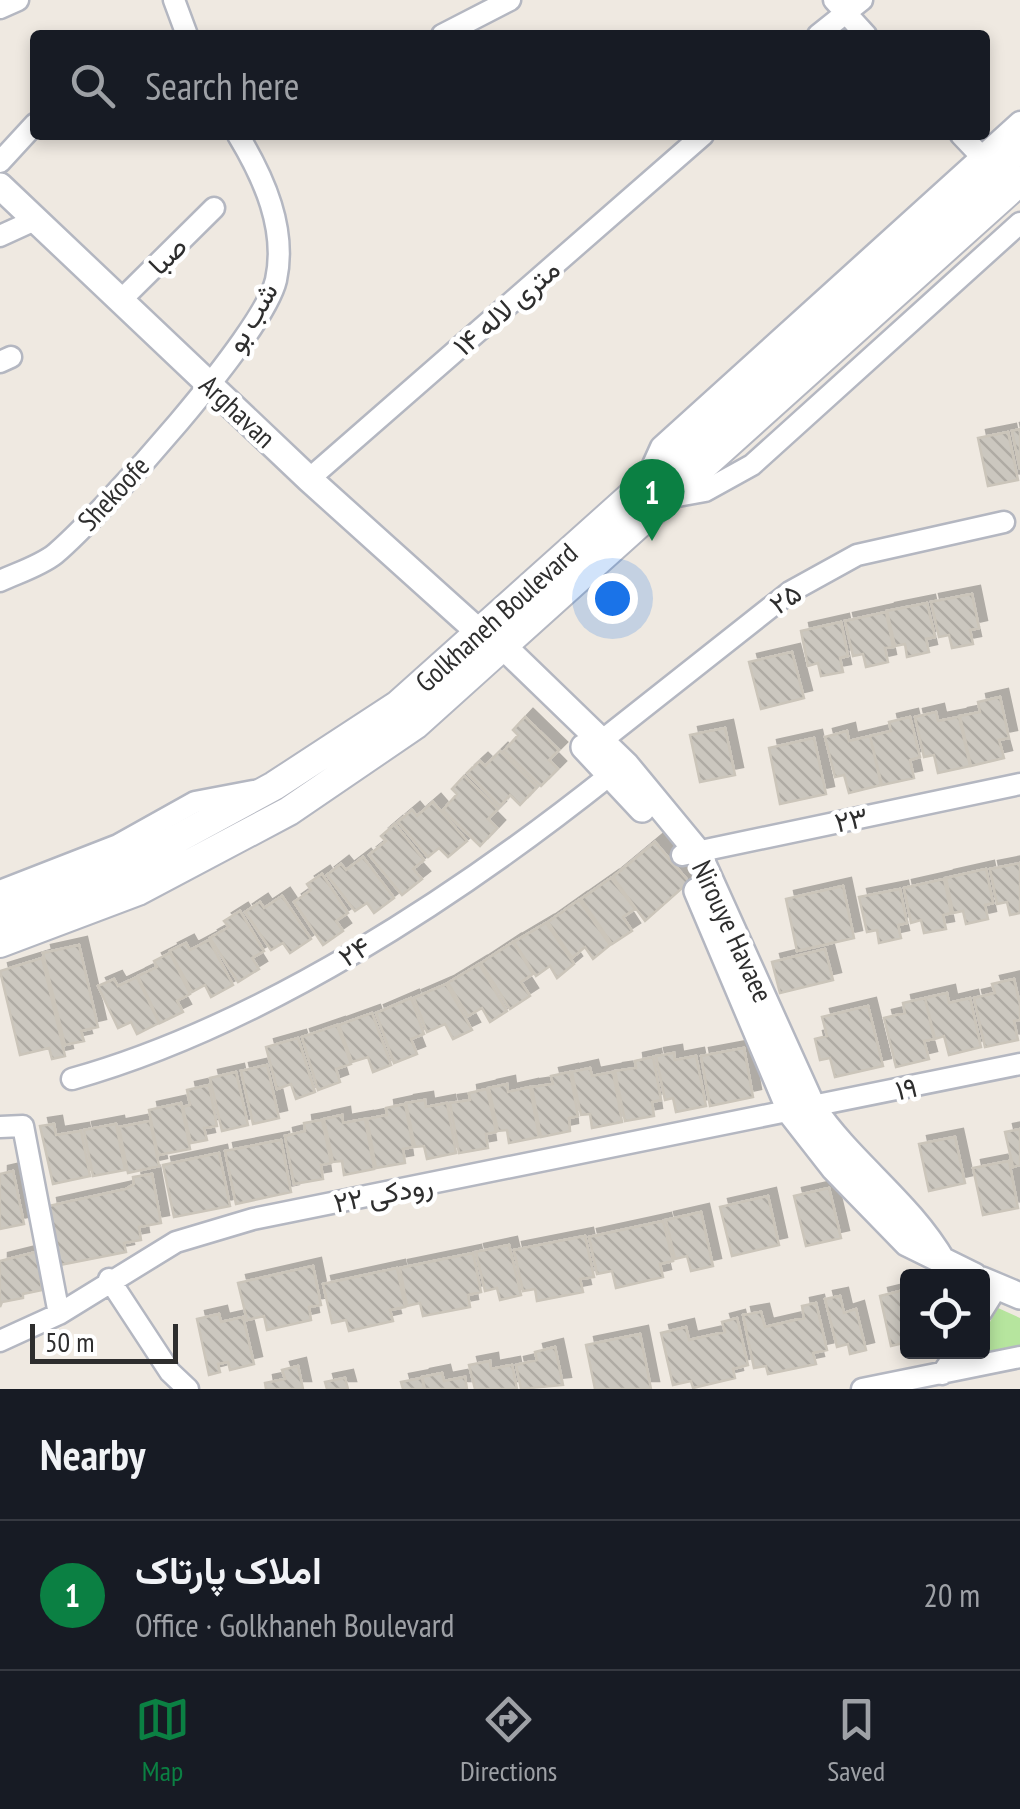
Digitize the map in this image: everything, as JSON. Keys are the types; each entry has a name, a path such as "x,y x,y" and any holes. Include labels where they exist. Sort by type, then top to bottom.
{"main road":[{"name":"Golkhaneh Boulevard","path":"0,944 138,892 289,811 415,725 643,486 1020,148"},
{"name":"Golkhaneh Boulevard","path":"0,915 127,866 274,786 493,645 672,497 1020,180"}],"street":[{"path":"0,8 18,0"},
{"path":"174,0 185,30"},
{"path":"452,30 510,0"},
{"path":"823,30 847,4 863,30"},
{"path":"643,486 661,447 1020,122"},
{"path":"0,162 30,129"},
{"name":"شب بو","path":"208,382 249,329 276,282 279,234 259,170 244,140"},
{"name":"۱۴ متری لاله","path":"309,479 697,140"},
{"path":"966,140 981,156"},
{"name":"Arghavan","path":"0,186 309,479 493,645"},
{"name":"صبا","path":"120,302 214,208"},
{"path":"0,236 35,220"},
{"path":"672,497 705,491 752,464 1020,223"},
{"name":"Shekoofe","path":"0,582 51,557 113,499 208,382"},
{"name":"۲۵","path":"600,742 790,592 856,555 1004,522"},
{"name":"Nirouye Havaee","path":"493,645 600,742 618,770"},
{"name":"Nirouye Havaee","path":"493,645 618,770 689,853 802,1110 834,1168 907,1243 994,1285"},
{"name":"۲۴","path":"72,1079 122,1064 342,960 517,849 618,770"},
{"name":"۲۳","path":"689,853 1020,784"},
{"path":"0,891 118,845 195,802 274,786"},
{"name":"۱۹","path":"802,1110 1020,1064"},
{"name":"رودکی ۲۲","path":"0,1341 58,1314 109,1279 176,1242 253,1219 802,1110"},
{"path":"0,1126 24,1126 58,1314"},
{"path":"109,1279 170,1372 188,1389"},
{"path":"862,1389 1020,1358"},
{"path":"942,1374 952,1359"}],"green space":[{"path":"998,1308 1020,1318 1020,1346 990,1352 990,1322"}],"building":[{"path":"1020,429 1020,469 1012,431"},
{"path":"1008,432 1018,480 988,486 978,438"},
{"path":"972,594 979,628 970,630 973,644 952,648 949,635 939,637 931,602"},
{"path":"927,603 935,637 926,639 929,652 907,657 905,644 895,646 887,611"},
{"path":"886,612 893,647 885,648 888,662 866,667 863,654 853,656 845,621"},
{"path":"841,622 848,656 840,658 843,672 821,676 818,663 808,666 801,631"},
{"path":"792,652 804,698 761,709 749,662"},
{"path":"1000,697 1009,738 999,740 1004,758 971,766 960,716 980,712 978,702"},
{"path":"936,712 938,721 959,717 970,766 938,773 934,755 924,757 915,717"},
{"path":"525,717 559,750 549,760 558,769 541,786 504,751 518,735 513,730"},
{"path":"910,717 920,757 910,760 914,778 882,785 870,736 891,731 889,722"},
{"path":"725,728 735,775 700,782 690,735"},
{"path":"847,731 849,741 870,736 881,785 849,793 844,775 835,777 825,737"},
{"path":"814,738 826,794 780,804 769,748"},
{"path":"500,751 537,787 520,805 510,795 500,806 467,773 480,761 485,766"},
{"path":"464,776 498,809 488,819 497,828 480,846 443,810 457,794 452,789"},
{"path":"433,802 467,841 448,857 439,848 428,857 398,822 412,810 417,816"},
{"path":"395,824 424,860 413,869 422,879 402,895 369,855 386,841 381,836"},
{"path":"655,842 689,882 645,921 613,877"},
{"path":"363,857 394,898 374,913 367,903 355,911 327,875 341,864 346,870"},
{"path":"1020,863 1020,913 1010,915 1007,902 997,904 990,869"},
{"path":"986,869 993,903 985,905 988,919 966,924 963,911 953,913 946,878"},
{"path":"322,874 348,913 336,921 343,931 323,945 294,902 311,890 307,884"},
{"path":"611,878 635,909 623,917 632,931 612,944 581,899"},
{"path":"944,879 951,913 943,915 946,929 924,933 921,920 911,923 904,888"},
{"path":"843,886 854,938 797,951 786,899"},
{"path":"900,889 907,923 898,925 901,938 879,943 877,930 867,932 859,897"},
{"path":"282,896 311,939 290,953 283,943 271,950 245,912 260,902 264,908"},
{"path":"579,900 610,945 593,959 585,947 572,958 548,922"},
{"path":"240,911 264,951 252,958 259,969 238,982 210,938 229,927 224,921"},
{"path":"546,923 574,964 557,978 550,966 536,976 514,942"},
{"path":"209,940 233,985 211,997 205,985 192,992 170,951 186,943 190,950"},
{"path":"513,942 533,974 521,982 530,996 510,1009 481,963"},
{"path":"79,945 98,1027 81,1031 84,1041 65,1045 43,953"},
{"path":"825,949 833,980 780,993 772,962"},
{"path":"170,953 190,994 177,1001 183,1012 160,1023 138,976 157,967 154,961"},
{"path":"42,958 65,1056 52,1059 49,1048 20,1055 0,971"},
{"path":"479,964 507,1011 490,1022 482,1008 468,1016 448,983"},
{"path":"137,977 159,1023 137,1034 131,1022 118,1028 98,986 114,979 118,986"},
{"path":"1014,979 1020,1005 1020,1020 1014,1021 1018,1040 985,1047 974,998 995,993 992,984"},
{"path":"446,984 472,1030 453,1039 445,1024 427,1032 414,998"},
{"path":"947,993 949,1003 970,998 981,1047 949,1055 944,1036 935,1039 925,998"},
{"path":"411,998 424,1034 411,1039 417,1054 394,1063 376,1013"},
{"path":"925,998 934,1039 924,1041 929,1059 896,1067 884,1018 905,1013 903,1003"},
{"path":"868,1006 883,1066 835,1077 830,1058 820,1060 815,1039 827,1036 822,1017"},
{"path":"372,1013 391,1065 373,1072 368,1057 352,1062 339,1025"},
{"path":"337,1025 351,1064 336,1069 340,1082 318,1090 302,1037"},
{"path":"298,1038 315,1092 296,1099 291,1084 277,1089 266,1047"},
{"path":"744,1048 753,1097 710,1106 701,1056"},
{"path":"674,1053 675,1060 696,1056 706,1106 676,1112 673,1098 665,1100 656,1056"},
{"path":"653,1057 661,1100 652,1102 654,1116 625,1121 615,1071 636,1068 635,1061"},
{"path":"267,1065 279,1118 253,1124 241,1071"},
{"path":"590,1068 592,1076 613,1072 622,1122 592,1128 590,1114 581,1115 572,1072"},
{"path":"236,1072 248,1125 222,1131 210,1078"},
{"path":"570,1072 578,1116 569,1118 570,1131 541,1137 532,1087 553,1084 551,1076"},
{"path":"507,1084 508,1092 530,1087 539,1137 509,1143 507,1130 498,1131 489,1088"},
{"path":"209,1085 217,1126 204,1128 207,1140 191,1143 183,1107 190,1105 187,1090"},
{"path":"487,1089 496,1132 486,1134 488,1148 459,1153 450,1103 470,1100 469,1093"},
{"path":"425,1100 426,1107 447,1103 456,1153 427,1159 424,1146 415,1147 406,1103"},
{"path":"181,1103 190,1149 158,1155 149,1110"},
{"path":"405,1104 413,1147 403,1149 405,1163 376,1168 367,1119 387,1115 386,1108"},
{"path":"342,1115 343,1123 365,1119 374,1169 344,1175 342,1161 333,1162 324,1119"},
{"path":"322,1120 331,1163 321,1165 323,1179 294,1184 285,1136 305,1131 304,1123"},
{"path":"150,1121 159,1166 128,1173 119,1127"},
{"path":"54,1124 56,1135 81,1131 90,1176 53,1184 40,1126"},
{"path":"116,1124 125,1170 93,1176 84,1130"},
{"path":"1020,1129 1020,1165 1013,1167 1005,1132"},
{"path":"955,1137 965,1183 929,1191 919,1144"},
{"path":"281,1140 291,1192 236,1204 225,1151"},
{"path":"219,1153 230,1206 174,1217 163,1165"},
{"path":"1009,1161 1018,1208 983,1215 973,1168"},
{"path":"13,1171 24,1224 0,1229 0,1174"},
{"path":"152,1174 161,1223 139,1227 141,1240 124,1243 126,1252 60,1265 49,1206 126,1189 134,1184 133,1177"},
{"path":"829,1188 841,1238 806,1246 794,1196"},
{"path":"768,1196 779,1245 732,1256 720,1207"},
{"path":"701,1212 713,1266 691,1271 687,1256 675,1259 666,1220"},
{"path":"663,1221 673,1261 660,1264 663,1277 616,1288 612,1271 597,1274 589,1237"},
{"path":"585,1236 594,1277 580,1279 583,1292 537,1301 535,1289 523,1291 514,1250"},
{"path":"509,1245 521,1295 500,1300 497,1288 485,1291 476,1252"},
{"path":"36,1252 42,1290 2,1302 0,1307 0,1261"},
{"path":"473,1253 481,1292 468,1295 470,1307 423,1316 420,1303 407,1306 400,1268"},
{"path":"313,1266 321,1305 309,1307 311,1320 267,1330 264,1316 247,1320 238,1283"},
{"path":"397,1268 405,1307 390,1310 393,1321 349,1331 346,1320 332,1323 323,1284"},
{"path":"900,1291 900,1344 891,1346 880,1296"},
{"path":"840,1296 844,1313 856,1309 866,1350 850,1354 848,1344 837,1347 825,1299"},
{"path":"816,1303 827,1350 813,1353 816,1364 768,1374 766,1366 754,1368 743,1315 761,1312 765,1327 804,1318 802,1306"},
{"path":"219,1314 221,1322 243,1317 254,1364 230,1370 228,1362 218,1364 220,1372 209,1375 197,1319"},
{"path":"737,1318 748,1365 733,1369 735,1378 693,1388 691,1381 673,1385 661,1333 686,1327 689,1340 725,1332 722,1322"},
{"path":"640,1334 651,1389 595,1389 586,1345"},
{"path":"555,1347 563,1385 521,1389 516,1365 537,1360 535,1352"},
{"path":"490,1361 491,1369 512,1365 517,1389 475,1389 469,1365"},
{"path":"298,1366 303,1389 266,1389 265,1383 285,1379 282,1370"},
{"path":"442,1373 444,1381 465,1377 467,1389 425,1389 422,1377"},
{"path":"345,1378 348,1389 327,1389 325,1382"},
{"path":"422,1378 424,1389 403,1389 401,1382"}],"place":[{"name":"املاک پارتاک","path":"652,541"}]}
